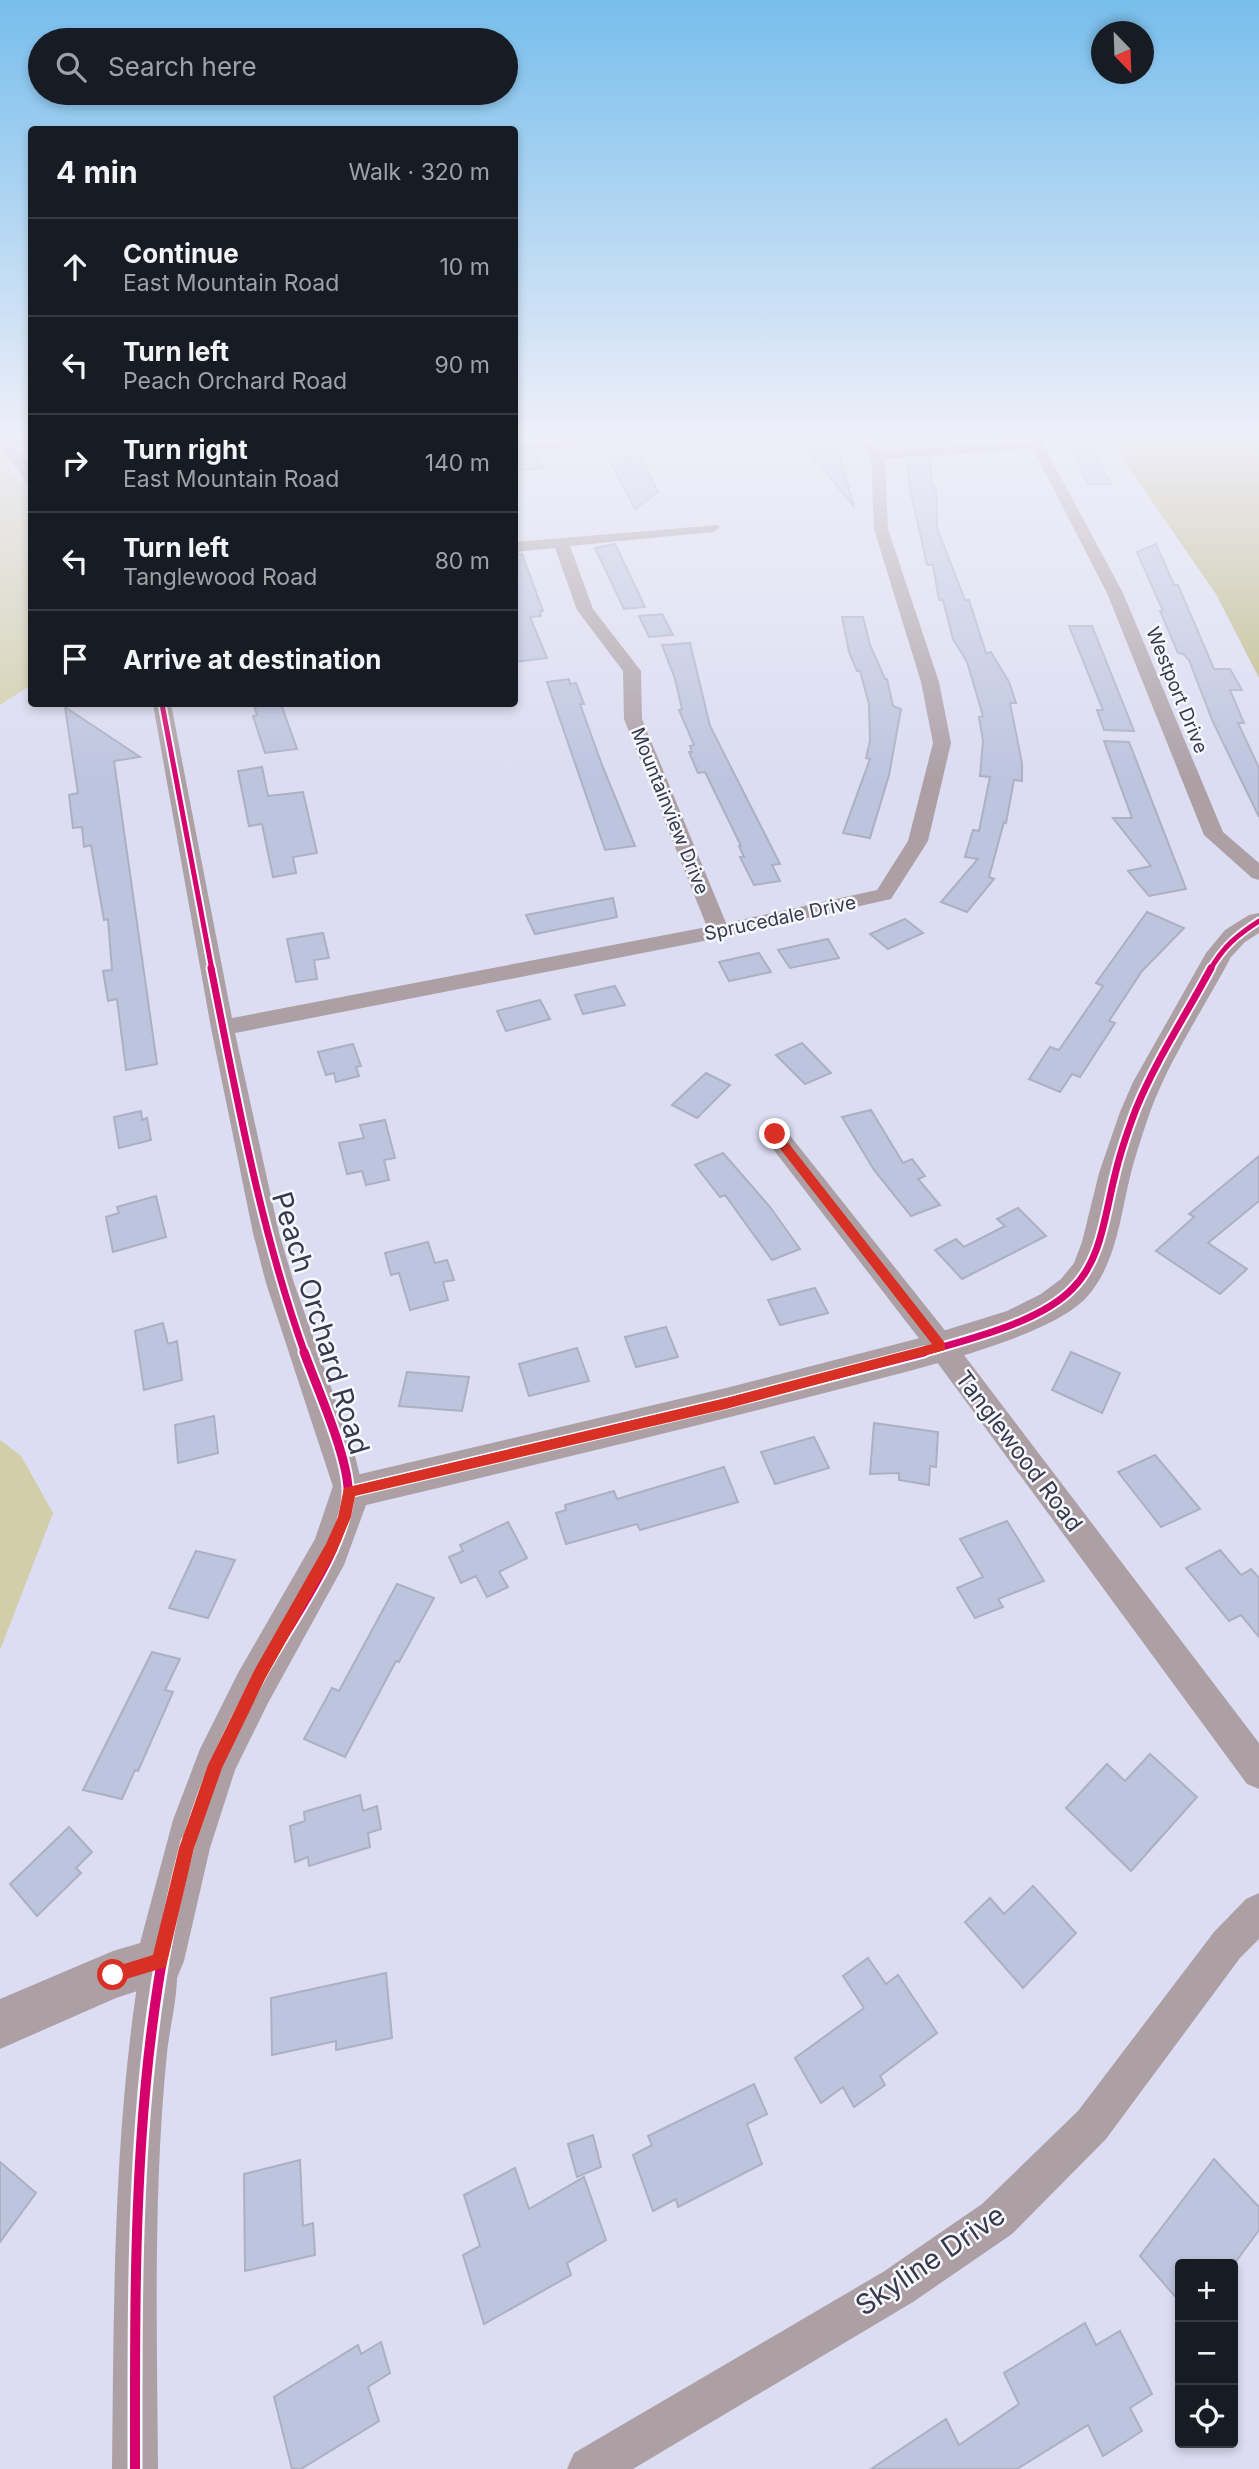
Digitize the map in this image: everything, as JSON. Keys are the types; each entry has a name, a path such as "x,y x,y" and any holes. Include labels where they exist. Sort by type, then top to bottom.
{"street":[{"name":"Mountainview Drive","path":"564,550 585,610 632,671 633,719 719,931"},
{"name":"Sprucedale Drive","path":"222,1028 719,931 884,895 918,841 942,743 930,682 888,550"},
{"name":"Westport Drive","path":"1092,550 1115,593 1214,835 1259,874"},
{"name":"Peach Orchard Road","path":"135,2469 139,2186 149,2032 160,1961 186,1848 215,1765 260,1674 331,1548 344,1517 349,1492 339,1452 272,1255 222,1028 163,707"},
{"path":"349,1492 726,1404 941,1346 1031,1316 1063,1298 1081,1280 1099,1242 1123,1146 1148,1082 1220,953 1235,936 1259,921"},
{"name":"Tanglewood Road","path":"775,1134 941,1346 1259,1772"},
{"name":"Skyline Drive","path":"590,2469 898,2287 997,2219 1092,2125 1227,1945 1259,1912"},
{"path":"0,2024 113,1975 160,1961"}],"shaded area":[{"path":"0,550 28,550 28,687 0,705"},
{"path":"1186,550 1259,550 1259,678 1216,594"},
{"path":"0,1440 21,1456 53,1513 0,1650"}],"building":[{"path":"596,550 618,550 645,607 624,609"},
{"path":"924,550 946,550 965,600 969,600 986,653 991,652 1009,682 1016,703 1010,703 1022,763 1022,781 1014,780 1006,823 1004,822 989,877 994,879 967,912 941,902 978,859 965,857 973,830 979,831 990,777 980,776 983,741 979,717 983,716 967,662 953,639 943,600 939,600 933,565 927,565"},
{"path":"1159,550 1174,585 1178,585 1214,669 1230,669 1242,690 1230,690 1244,723 1238,723 1259,768 1259,817 1213,722 1189,660 1178,653 1137,552"},
{"path":"518,554 522,554 543,611 540,611 541,616 530,617 547,658 518,662"},
{"path":"662,614 673,635 649,637 639,616"},
{"path":"842,617 863,617 870,645 887,679 893,706 901,709 889,775 870,838 843,833 870,759 866,758 870,741 869,704 860,671 857,671 849,652"},
{"path":"1069,626 1092,626 1134,731 1104,730 1097,710 1103,710"},
{"path":"690,643 710,726 780,864 772,865 780,881 754,885 740,857 744,857 741,846 705,772 698,773 689,752 692,752 690,746 694,745 679,710 682,709 675,679 662,645"},
{"path":"569,679 570,684 576,683 584,704 580,704 602,765 635,846 605,850 547,682"},
{"path":"65,707 140,757 114,761 157,1064 126,1070 117,999 108,1001 103,971 112,970 108,919 104,920 91,845 84,847 82,827 73,828 69,795 78,793"},
{"path":"254,707 282,707 297,749 265,753 253,716 257,715"},
{"path":"1104,741 1129,742 1186,889 1149,896 1128,871 1151,866 1113,818 1132,818"},
{"path":"262,767 268,796 303,792 317,853 293,857 296,873 273,877 262,824 249,826 238,771"},
{"path":"613,898 617,917 535,934 526,915"},
{"path":"1147,912 1184,928 1142,971 1109,1021 1115,1023 1080,1077 1072,1074 1060,1092 1029,1079 1050,1047 1059,1050 1103,986 1096,983"},
{"path":"905,919 923,933 888,949 870,934"},
{"path":"323,933 329,958 314,960 317,979 296,982 287,939"},
{"path":"828,939 839,958 790,968 778,950"},
{"path":"759,953 771,972 729,981 719,962"},
{"path":"615,986 625,1005 583,1014 575,995"},
{"path":"540,1000 550,1019 506,1031 497,1011"},
{"path":"802,1043 831,1073 805,1084 776,1055"},
{"path":"353,1044 361,1066 356,1067 359,1076 336,1082 334,1073 326,1075 318,1052"},
{"path":"706,1073 730,1085 697,1118 672,1105"},
{"path":"871,1110 903,1163 912,1159 925,1176 918,1179 940,1205 911,1216 874,1170 842,1117"},
{"path":"141,1111 142,1120 147,1118 151,1140 119,1148 114,1117"},
{"path":"385,1120 395,1158 384,1160 389,1180 366,1185 362,1171 347,1174 339,1143 364,1138 360,1125"},
{"path":"723,1153 770,1207 800,1249 772,1260 725,1195 720,1197 695,1165"},
{"path":"1259,1156 1259,1201 1208,1243 1247,1269 1220,1294 1156,1251 1194,1217 1189,1214"},
{"path":"156,1196 166,1237 113,1252 106,1217 119,1213 117,1207"},
{"path":"1018,1208 1046,1236 962,1279 935,1250 956,1239 964,1247 1005,1226 997,1219"},
{"path":"428,1242 435,1263 447,1260 454,1280 443,1282 448,1300 410,1310 399,1273 391,1275 385,1253"},
{"path":"815,1288 828,1313 780,1325 768,1300"},
{"path":"163,1323 168,1344 177,1341 182,1380 144,1390 135,1331"},
{"path":"666,1327 678,1357 636,1367 625,1337"},
{"path":"577,1348 589,1381 529,1396 519,1364"},
{"path":"1071,1352 1120,1373 1102,1413 1052,1390"},
{"path":"407,1372 469,1377 462,1411 399,1406"},
{"path":"214,1416 218,1453 178,1463 175,1425"},
{"path":"874,1423 938,1432 936,1467 930,1466 929,1485 899,1480 899,1473 870,1474"},
{"path":"814,1437 829,1468 775,1484 761,1452"},
{"path":"1155,1455 1200,1509 1161,1527 1118,1472"},
{"path":"724,1467 738,1502 640,1530 637,1524 566,1544 556,1513 566,1510 565,1505 614,1491 617,1499"},
{"path":"1007,1521 1044,1581 998,1599 1003,1607 975,1618 957,1588 983,1577 960,1539"},
{"path":"508,1522 527,1558 499,1572 508,1587 487,1597 476,1576 461,1583 449,1557 463,1551 460,1545"},
{"path":"1220,1550 1241,1575 1251,1569 1259,1578 1259,1637 1241,1615 1229,1621 1186,1568"},
{"path":"196,1551 235,1560 208,1618 169,1608"},
{"path":"397,1584 434,1598 399,1662 396,1661 345,1757 304,1739 332,1688 339,1691"},
{"path":"152,1652 180,1659 165,1690 173,1692 138,1771 135,1770 122,1799 83,1790"},
{"path":"1150,1754 1197,1797 1131,1871 1066,1808 1107,1764 1125,1781"},
{"path":"360,1795 363,1811 377,1806 381,1829 368,1833 370,1847 309,1866 308,1857 295,1862 290,1826 305,1821 304,1812"},
{"path":"69,1827 92,1852 76,1868 81,1873 37,1916 10,1884"},
{"path":"1033,1886 1076,1933 1023,1988 965,1922 990,1898 1004,1914"},
{"path":"868,1958 886,1984 898,1975 937,2033 880,2076 885,2085 854,2107 843,2087 821,2103 795,2058 864,2008 843,1976"},
{"path":"386,1973 392,2038 336,2050 336,2041 272,2055 271,1998"},
{"path":"754,2084 767,2114 747,2124 762,2164 678,2207 676,2199 653,2211 633,2155 652,2145 648,2136"},
{"path":"593,2135 601,2167 577,2177 568,2144"},
{"path":"1214,2159 1259,2207 1259,2230 1238,2259 1175,2259 1175,2296 1140,2256"},
{"path":"300,2160 303,2226 313,2223 315,2255 245,2271 244,2174"},
{"path":"0,2162 36,2193 0,2242"},
{"path":"515,2168 529,2209 584,2177 606,2240 567,2263 571,2275 484,2324 463,2255 480,2246 464,2195"},
{"path":"1085,2323 1096,2345 1120,2331 1152,2394 1130,2408 1142,2431 1103,2456 1088,2425 1017,2469 871,2469 946,2419 959,2445 1019,2404 1004,2373"},
{"path":"381,2342 390,2373 368,2387 379,2421 301,2469 292,2469 274,2397 358,2345 361,2354"}],"cycle path":[{"path":"135,2469 136,2224 140,2142 146,2061 172,1900 194,1821 213,1772 259,1677 332,1549 348,1499 342,1458 284,1296 263,1218 219,1009 163,707"},
{"path":"349,1492 726,1403 920,1353 1018,1322 1053,1304 1073,1289 1088,1269 1099,1242 1115,1173 1148,1082 1220,953 1235,936 1259,921"}],"route":[{"path":"113,1975 160,1961 186,1848 215,1765 260,1674 331,1548 348,1505 349,1492 726,1404 941,1346 775,1134"}]}
